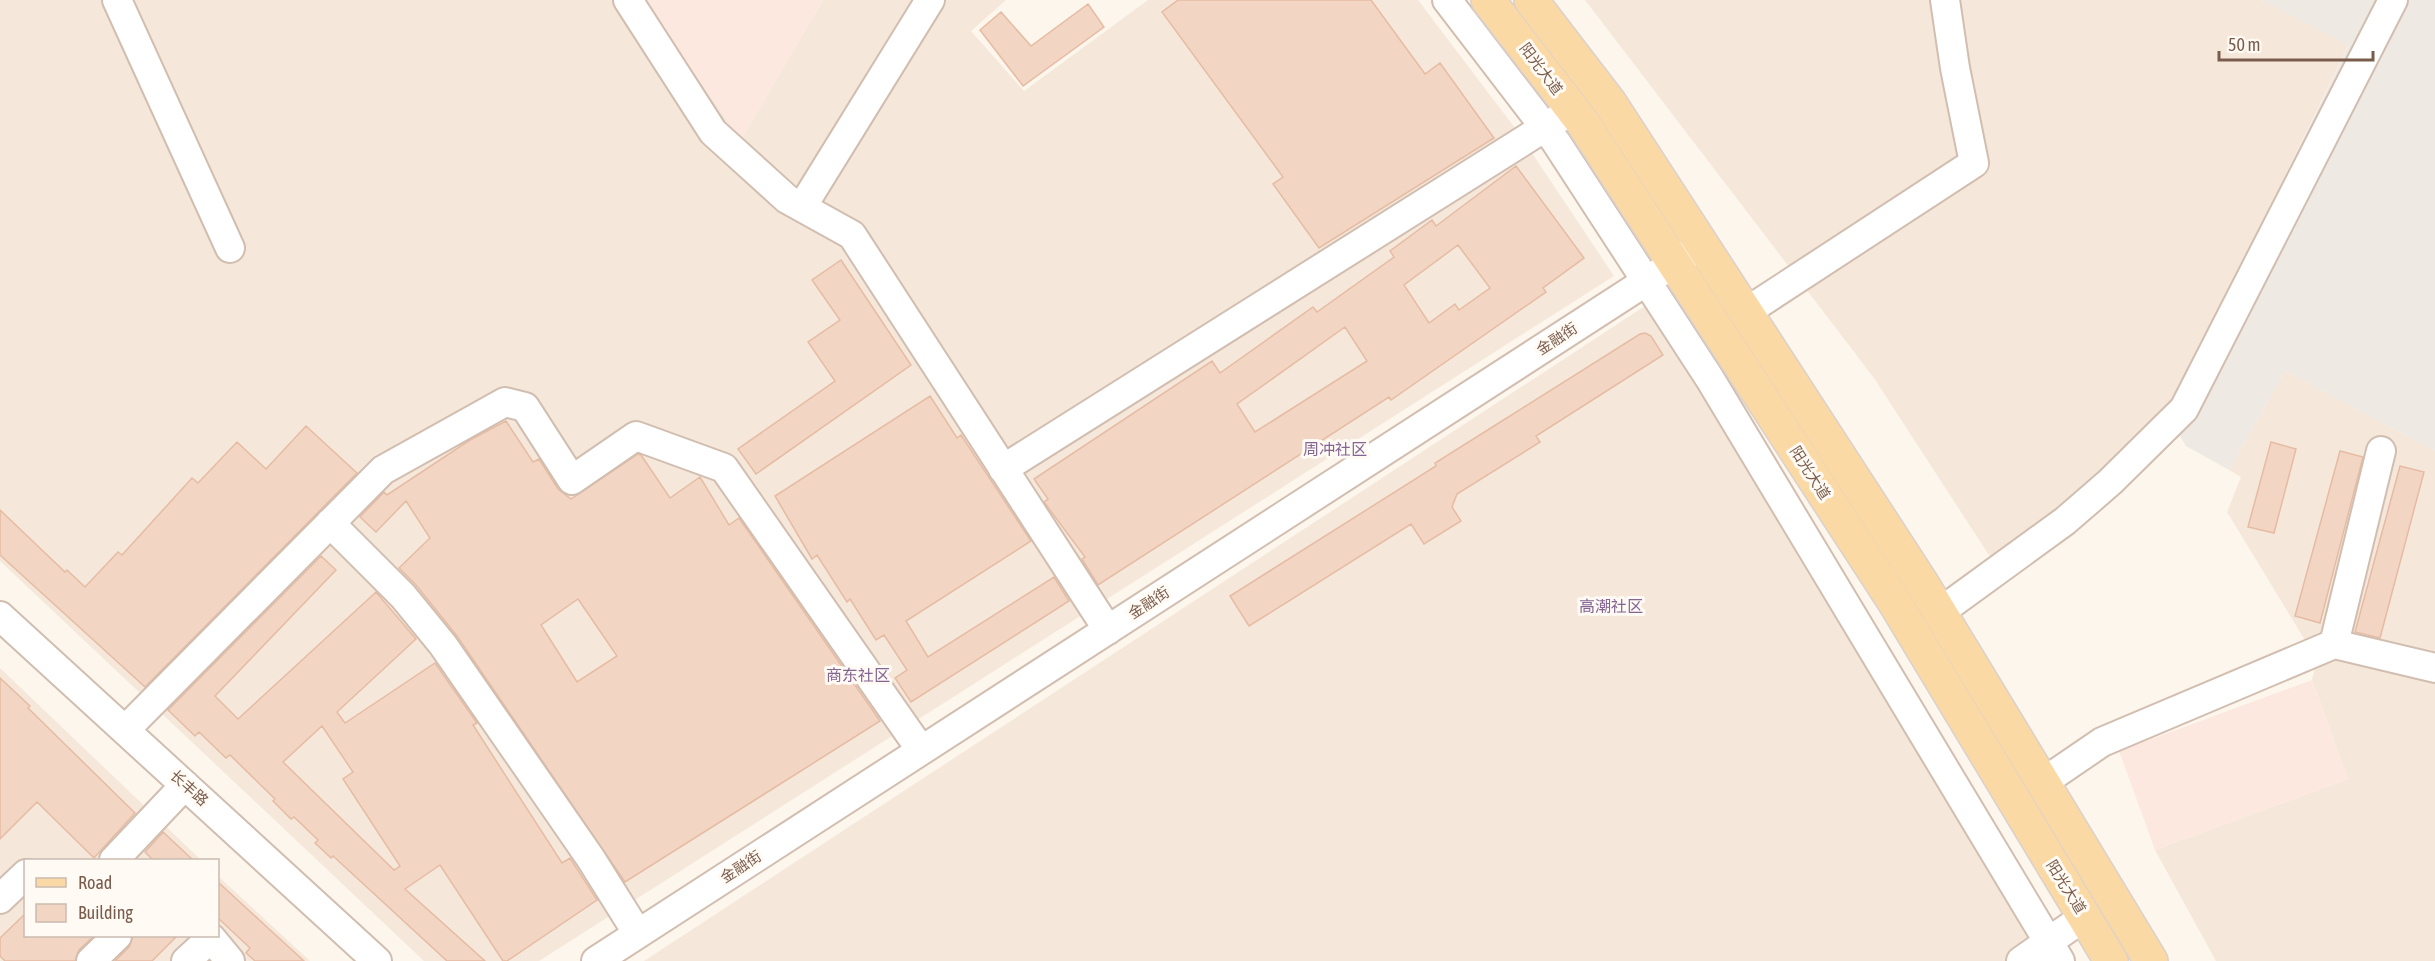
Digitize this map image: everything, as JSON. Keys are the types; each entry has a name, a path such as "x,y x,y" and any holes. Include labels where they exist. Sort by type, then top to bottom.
{"main road":[{"name":"阳光大道","path":"1488,0 1573,110 1674,263 1894,603 2111,961"},
{"path":"1531,0 1610,103 1940,612 2151,961"}],"street":[{"path":"117,0 230,248"},
{"path":"628,0 713,132 787,198 852,235 1108,630"},
{"path":"802,207 930,0"},
{"path":"1447,0 1545,127 1710,379 2054,951"},
{"path":"1746,312 1974,163 1955,68 1945,0"},
{"path":"1940,612 2065,521 2133,461 2184,409 2393,0"},
{"path":"1003,469 1573,110"},
{"name":"金融街","path":"596,961 1702,245"},
{"path":"125,730 383,470 505,402 525,407 572,480 636,435 724,468 921,750"},
{"path":"2334,644 2381,450"},
{"path":"330,523 403,596 443,645 591,859 638,934"},
{"name":"长丰路","path":"0,616 377,961"},
{"path":"2042,783 2102,742 2334,644 2435,668"},
{"path":"116,859 184,784"},
{"path":"0,899 24,876"},
{"path":"2021,961 2054,951 2084,917"},
{"path":"91,961 116,937"},
{"path":"186,961 209,937 230,961"}],"shaded area":[{"path":"0,0 643,0 741,139 823,0 1006,0 971,31 1024,91 1148,0 1418,0 1518,132 1614,276 539,961 424,961 0,561"},
{"path":"643,0 823,0 741,139"},
{"path":"1585,0 2261,0 2349,44 2168,416 1994,563 1874,378"},
{"path":"2261,0 2435,0 2435,451 2285,371 2229,470 2186,446 2168,416 2349,45"},
{"path":"1648,304 2044,961 644,961"},
{"path":"2285,371 2435,451 2435,961 2216,961 2155,850 2348,779 2312,680 2317,660 2227,512 2241,477 2229,470"},
{"path":"0,668 200,859 24,859 24,937 219,937 219,877 310,961 0,961"},
{"path":"2312,680 2348,779 2155,850 2119,751"}],"building":[{"path":"1178,0 1371,0 1425,74 1440,63 1494,138 1319,248 1273,184 1283,177 1162,12"},
{"path":"1088,4 1104,27 1023,86 980,30 1001,12 1031,46"},
{"path":"1516,166 1584,258 1543,288 1546,292 1391,400 1389,397 1098,585 1082,559 1085,557 1044,502 1048,499 1034,479 1212,361 1220,373 1313,307 1317,312 1394,257 1390,251 1432,220 1436,226","holes":["1458,245 1490,288 1459,310 1455,304 1429,323 1404,285","1345,327 1367,361 1255,432 1237,404"]},
{"path":"841,260 911,365 756,474 738,449 835,381 808,342 840,320 812,280"},
{"path":"1645,333 1651,336 1663,355 1536,436 1540,442 1457,494 1452,507 1461,521 1424,544 1411,524 1249,626 1230,596 1436,466 1435,463"},
{"path":"930,396 957,438 961,435 1031,541 906,621 928,657 1054,577 1069,601 911,702 895,678 907,670 884,635 876,640 850,599 847,602 817,555 812,559 775,496"},
{"path":"506,421 533,462 539,459 558,489 571,499 638,454 641,455 670,498 700,477 729,525 739,518 880,721 625,882 457,636 416,585 399,568 430,538 406,501 376,532 360,517 384,492 387,495 470,440","holes":["578,599 617,656 577,682 541,625"]},
{"path":"306,426 357,473 145,687 0,555 0,510 65,572 67,570 85,587 118,552 122,555 192,478 198,483 237,442 266,469"},
{"path":"2271,442 2296,449 2274,533 2248,527"},
{"path":"2340,451 2363,457 2320,623 2295,616"},
{"path":"2400,466 2424,472 2380,638 2355,632"},
{"path":"321,556 336,570 215,696 238,719 376,592 416,639 337,712 345,723 435,663 477,723 473,725 562,863 570,858 597,900 507,961 503,961 440,865 405,889 485,961 447,961 333,856 331,858 315,843 318,840 294,817 291,819 273,801 275,799 230,755 226,758 199,732 195,736 168,710","holes":["322,726 353,772 343,779 400,866 394,870 283,762"]},
{"path":"0,678 135,813 94,858 37,802 0,839"},
{"path":"163,832 192,859 152,859 145,852"},
{"path":"219,883 304,961 255,961 246,953 250,948 219,919"},
{"path":"24,915 24,937 93,937 79,950 75,961 5,961 0,956 0,938"},
{"path":"133,937 176,937 152,961 115,961 129,947"}],"district":[{"name":"周冲社区","path":"1335,449"},
{"name":"高潮社区","path":"1611,606"},
{"name":"商东社区","path":"858,675"}]}
